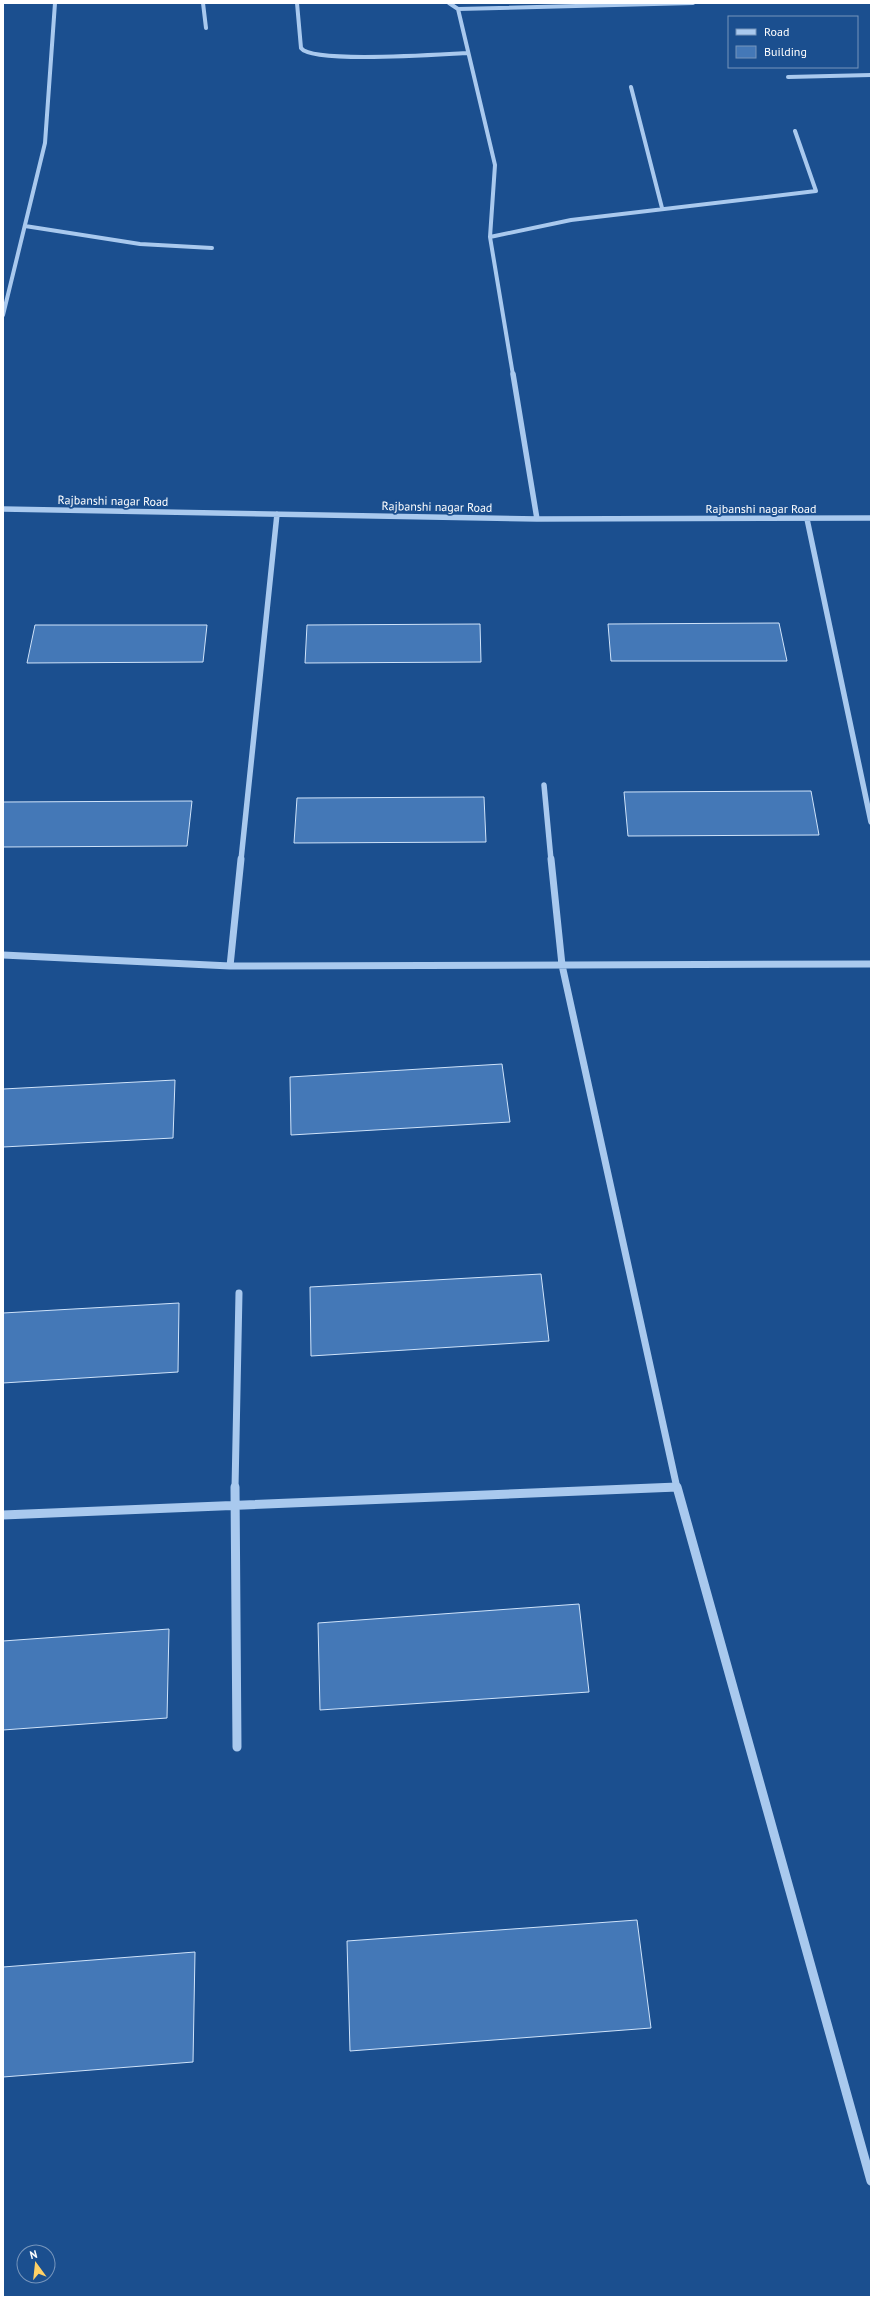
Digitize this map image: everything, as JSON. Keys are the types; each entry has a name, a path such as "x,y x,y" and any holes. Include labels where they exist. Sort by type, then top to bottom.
{"street":[{"path":"3,315 45,143 55,3"},
{"path":"204,3 206,28"},
{"path":"297,3 299,44 302,51 309,55 335,57 468,53"},
{"path":"449,3 458,9 693,3"},
{"path":"458,9 495,165 490,237 537,519"},
{"path":"788,76 871,75"},
{"path":"631,87 662,208"},
{"path":"490,237 572,220 662,208 816,191 795,131"},
{"path":"25,226 133,243 212,248"},
{"name":"Rajbanshi nagar Road","path":"3,509 537,519 871,518"},
{"path":"230,966 277,514"},
{"path":"807,518 871,822"},
{"path":"544,784 562,965 677,1487 871,2181"},
{"path":"3,955 230,966 871,964"},
{"path":"237,1747 235,1505 239,1293"},
{"path":"3,1515 677,1487"}],"building":[{"path":"779,623 787,661 611,661 608,624"},
{"path":"480,624 481,662 305,663 307,625"},
{"path":"35,625 207,625 203,662 27,663"},
{"path":"811,791 819,835 628,836 624,792"},
{"path":"484,797 486,842 294,843 297,798"},
{"path":"192,801 187,846 3,847 3,802"},
{"path":"502,1064 510,1122 291,1135 290,1077"},
{"path":"175,1080 173,1138 3,1147 3,1089"},
{"path":"541,1274 549,1341 311,1356 310,1287"},
{"path":"179,1303 178,1372 3,1383 3,1313"},
{"path":"579,1604 589,1692 320,1710 318,1623"},
{"path":"169,1629 167,1718 3,1730 3,1641"},
{"path":"637,1920 651,2028 350,2051 347,1941"},
{"path":"195,1952 193,2062 3,2077 3,1967"}]}
